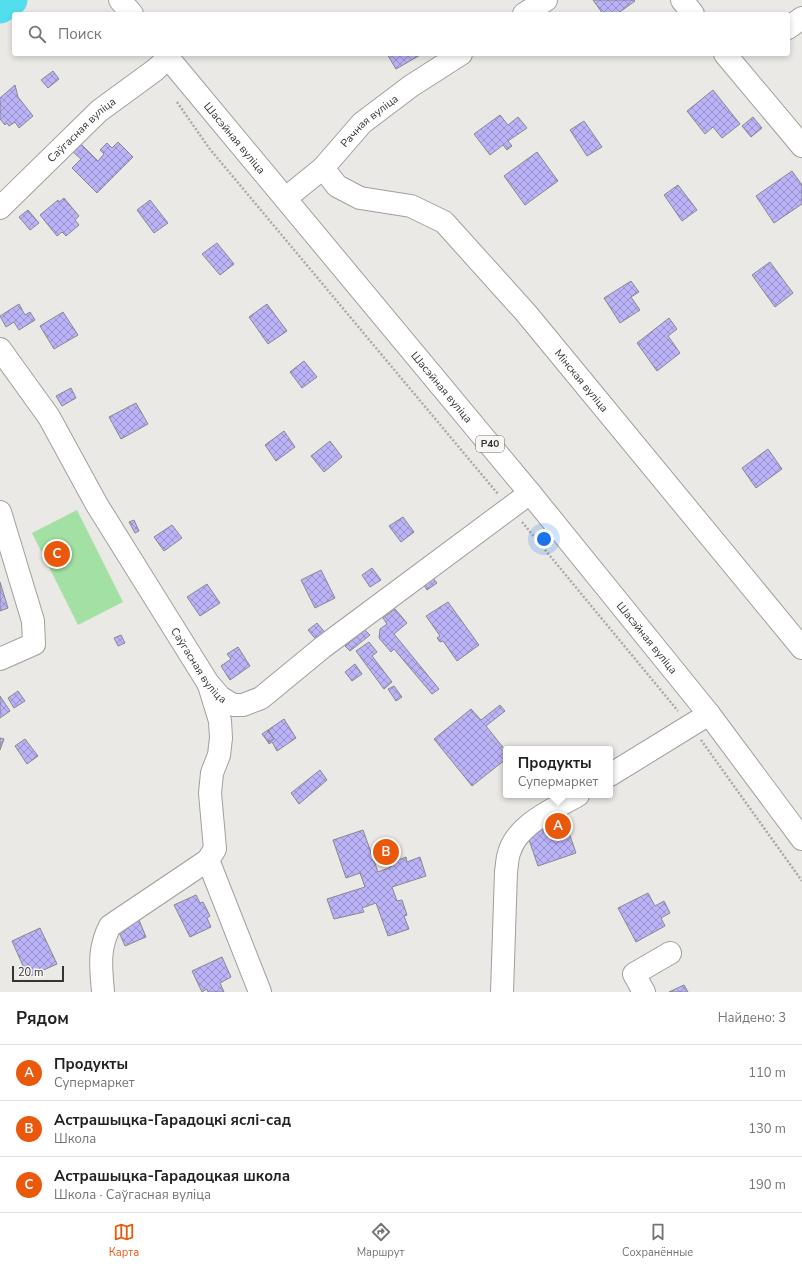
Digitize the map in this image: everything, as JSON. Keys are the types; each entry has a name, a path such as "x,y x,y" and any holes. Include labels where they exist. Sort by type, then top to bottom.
{"street":[{"path":"120,0 130,12"},
{"path":"527,12 546,0"},
{"path":"682,0 691,12"},
{"path":"790,27 802,18"},
{"name":"Шасэйная вуліца","path":"166,56 286,198 530,493 709,714 802,839"},
{"name":"Саўгасная вуліца","path":"0,208 99,111 155,70 166,56"},
{"name":"Рачная вуліца","path":"286,198 323,168 362,123 411,86 458,56"},
{"path":"727,56 802,146"},
{"name":"Мінская вуліца","path":"323,168 337,186 360,198 411,206 444,222 526,313 802,648"},
{"name":"Саўгасная вуліца","path":"0,349 50,417 97,505 208,683 220,697 233,704 243,705 261,698 323,647 511,509 530,493"},
{"path":"0,512 33,621 34,644 0,659"},
{"path":"103,992 100,952 104,936 110,926 208,860 215,849 210,793 212,773 219,755 221,738 220,722 208,683"},
{"path":"613,773 709,714"},
{"path":"502,992 506,872 509,853 516,838 526,826 573,798"},
{"path":"208,860 260,992"},
{"path":"644,992 634,974 670,953"}],"path":[{"path":"173,96 209,148 511,509 690,726 802,881"}],"green space":[{"path":"77,510 123,602 78,625 32,533"}],"building":[{"path":"593,0 635,1 620,12 602,12"},
{"path":"388,56 419,56 396,69"},
{"path":"53,71 59,79 48,88 41,80"},
{"path":"15,85 18,97 33,116 19,128 15,122 9,126 7,123 5,125 0,119 0,98"},
{"path":"713,90 740,124 722,138 713,127 705,134 687,111"},
{"path":"500,115 508,125 518,117 527,128 508,141 512,146 507,150 503,145 490,155 474,134"},
{"path":"753,117 762,128 751,137 742,126"},
{"path":"584,121 602,147 587,156 570,130"},
{"path":"118,142 133,157 97,193 72,168 81,159 73,152 81,144 98,161 104,154 100,150 107,143 112,148"},
{"path":"537,152 558,181 525,205 504,176"},
{"path":"792,171 802,185 802,204 774,223 756,196"},
{"path":"678,185 697,210 682,221 664,195"},
{"path":"64,198 79,216 75,220 79,225 66,236 62,232 57,236 40,215 58,200 59,202"},
{"path":"150,200 168,223 154,233 137,210"},
{"path":"28,210 39,223 30,230 19,217"},
{"path":"217,243 234,264 220,275 202,254"},
{"path":"770,262 793,293 775,307 752,275"},
{"path":"631,281 639,292 631,297 640,310 620,323 604,298"},
{"path":"19,304 25,315 30,312 35,320 19,330 14,322 6,327 0,316"},
{"path":"267,304 287,331 268,344 249,317"},
{"path":"63,312 78,335 54,349 40,326"},
{"path":"669,318 677,329 668,336 680,353 657,371 637,343"},
{"path":"304,361 317,377 302,388 290,372"},
{"path":"71,388 76,398 62,406 56,396"},
{"path":"136,403 148,424 121,439 109,417"},
{"path":"284,431 295,447 276,461 265,445"},
{"path":"330,441 342,457 324,472 311,456"},
{"path":"768,449 782,469 756,488 742,468"},
{"path":"403,517 414,532 401,542 389,526"},
{"path":"134,520 139,531 135,533 129,522"},
{"path":"172,525 182,538 164,551 154,537"},
{"path":"372,568 381,580 370,587 362,575"},
{"path":"321,570 335,598 315,608 301,580"},
{"path":"432,577 437,583 427,590 423,584"},
{"path":"0,582 8,608 0,611"},
{"path":"207,584 220,603 200,616 187,597"},
{"path":"448,602 479,645 457,661 443,641 440,642 437,638 440,636 426,616"},
{"path":"395,609 407,623 394,634 439,689 432,694 394,649 391,652 379,638 380,629 387,624 383,618"},
{"path":"317,623 327,635 318,642 308,630"},
{"path":"365,630 370,635 350,651 345,646"},
{"path":"121,635 125,643 118,646 114,638"},
{"path":"369,642 377,652 372,656 392,682 384,689 356,651"},
{"path":"238,647 250,666 230,680 221,666 231,659 227,654"},
{"path":"355,664 362,674 352,681 345,672"},
{"path":"394,686 402,697 396,701 388,689"},
{"path":"18,691 25,701 14,708 8,698"},
{"path":"0,696 10,711 0,718"},
{"path":"500,705 505,711 486,726 503,747 503,761 472,786 434,739 471,709 481,720"},
{"path":"284,719 296,738 277,751 272,742 269,744 268,742 274,739 268,730"},
{"path":"268,730 274,739 268,742 262,734"},
{"path":"0,738 4,739 0,750"},
{"path":"25,739 38,756 27,764 15,746"},
{"path":"320,770 327,780 299,804 291,793"},
{"path":"565,821 576,853 538,866 527,834"},
{"path":"363,830 378,872 391,867 390,863 406,857 407,862 420,857 426,876 392,887 397,901 402,900 407,915 404,916 409,929 388,936 376,903 362,908 364,912 334,919 327,899 365,887 360,873 346,878 333,840"},
{"path":"648,893 655,906 664,901 670,913 661,918 665,926 636,942 618,908"},
{"path":"196,895 200,903 203,902 210,916 207,918 211,927 190,937 174,905"},
{"path":"139,920 146,937 125,946 118,930"},
{"path":"40,928 57,964 28,977 12,941"},
{"path":"222,957 231,977 220,983 224,992 208,992 207,989 202,992 192,971"},
{"path":"684,985 688,992 669,992"}],"waterway":[{"path":"0,8 12,0"}],"place":[{"name":"Астрашыцка-Гарадоцкая школа","path":"57,554"},
{"name":"Продукты","path":"558,826"},
{"name":"Астрашыцка-Гарадоцкі яслі-сад","path":"386,852"}]}
